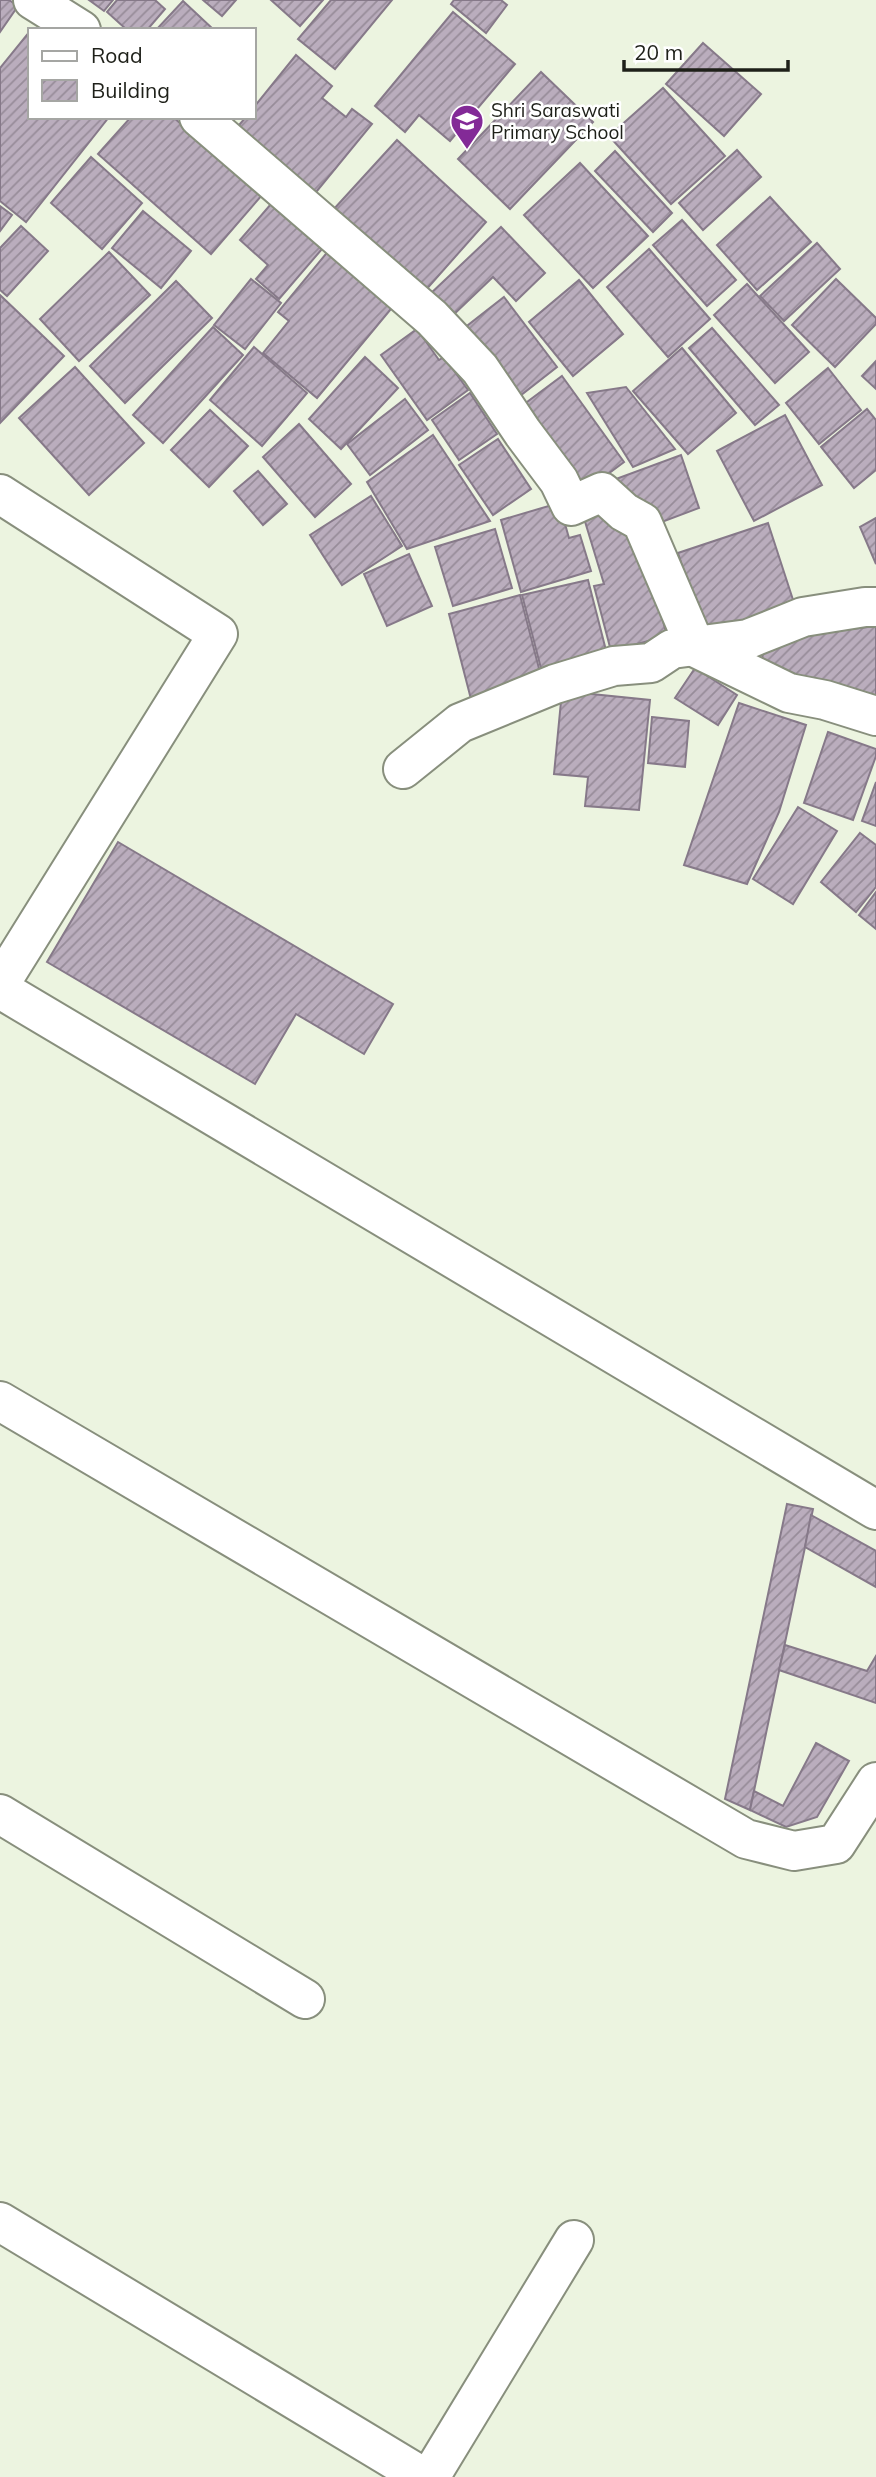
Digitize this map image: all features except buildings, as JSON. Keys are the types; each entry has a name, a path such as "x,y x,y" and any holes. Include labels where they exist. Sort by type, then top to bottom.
{"street":[{"path":"33,0 78,28"},
{"path":"201,119 432,318 461,348 480,369 559,481 571,506 602,492 624,512 642,522 696,648 789,694 825,700 876,716"},
{"path":"0,494 218,634 0,986 876,1510"},
{"path":"403,769 460,723 555,684 614,666 651,663 672,649 696,648 748,639 803,617 876,607"},
{"path":"0,1401 746,1839 794,1851 836,1844 876,1782"},
{"path":"0,1814 305,1999"},
{"path":"0,2222 423,2477"},
{"path":"430,2477 574,2240"}],"place":[{"name":"Shri Saraswati Primary School","path":"467,151"}]}
